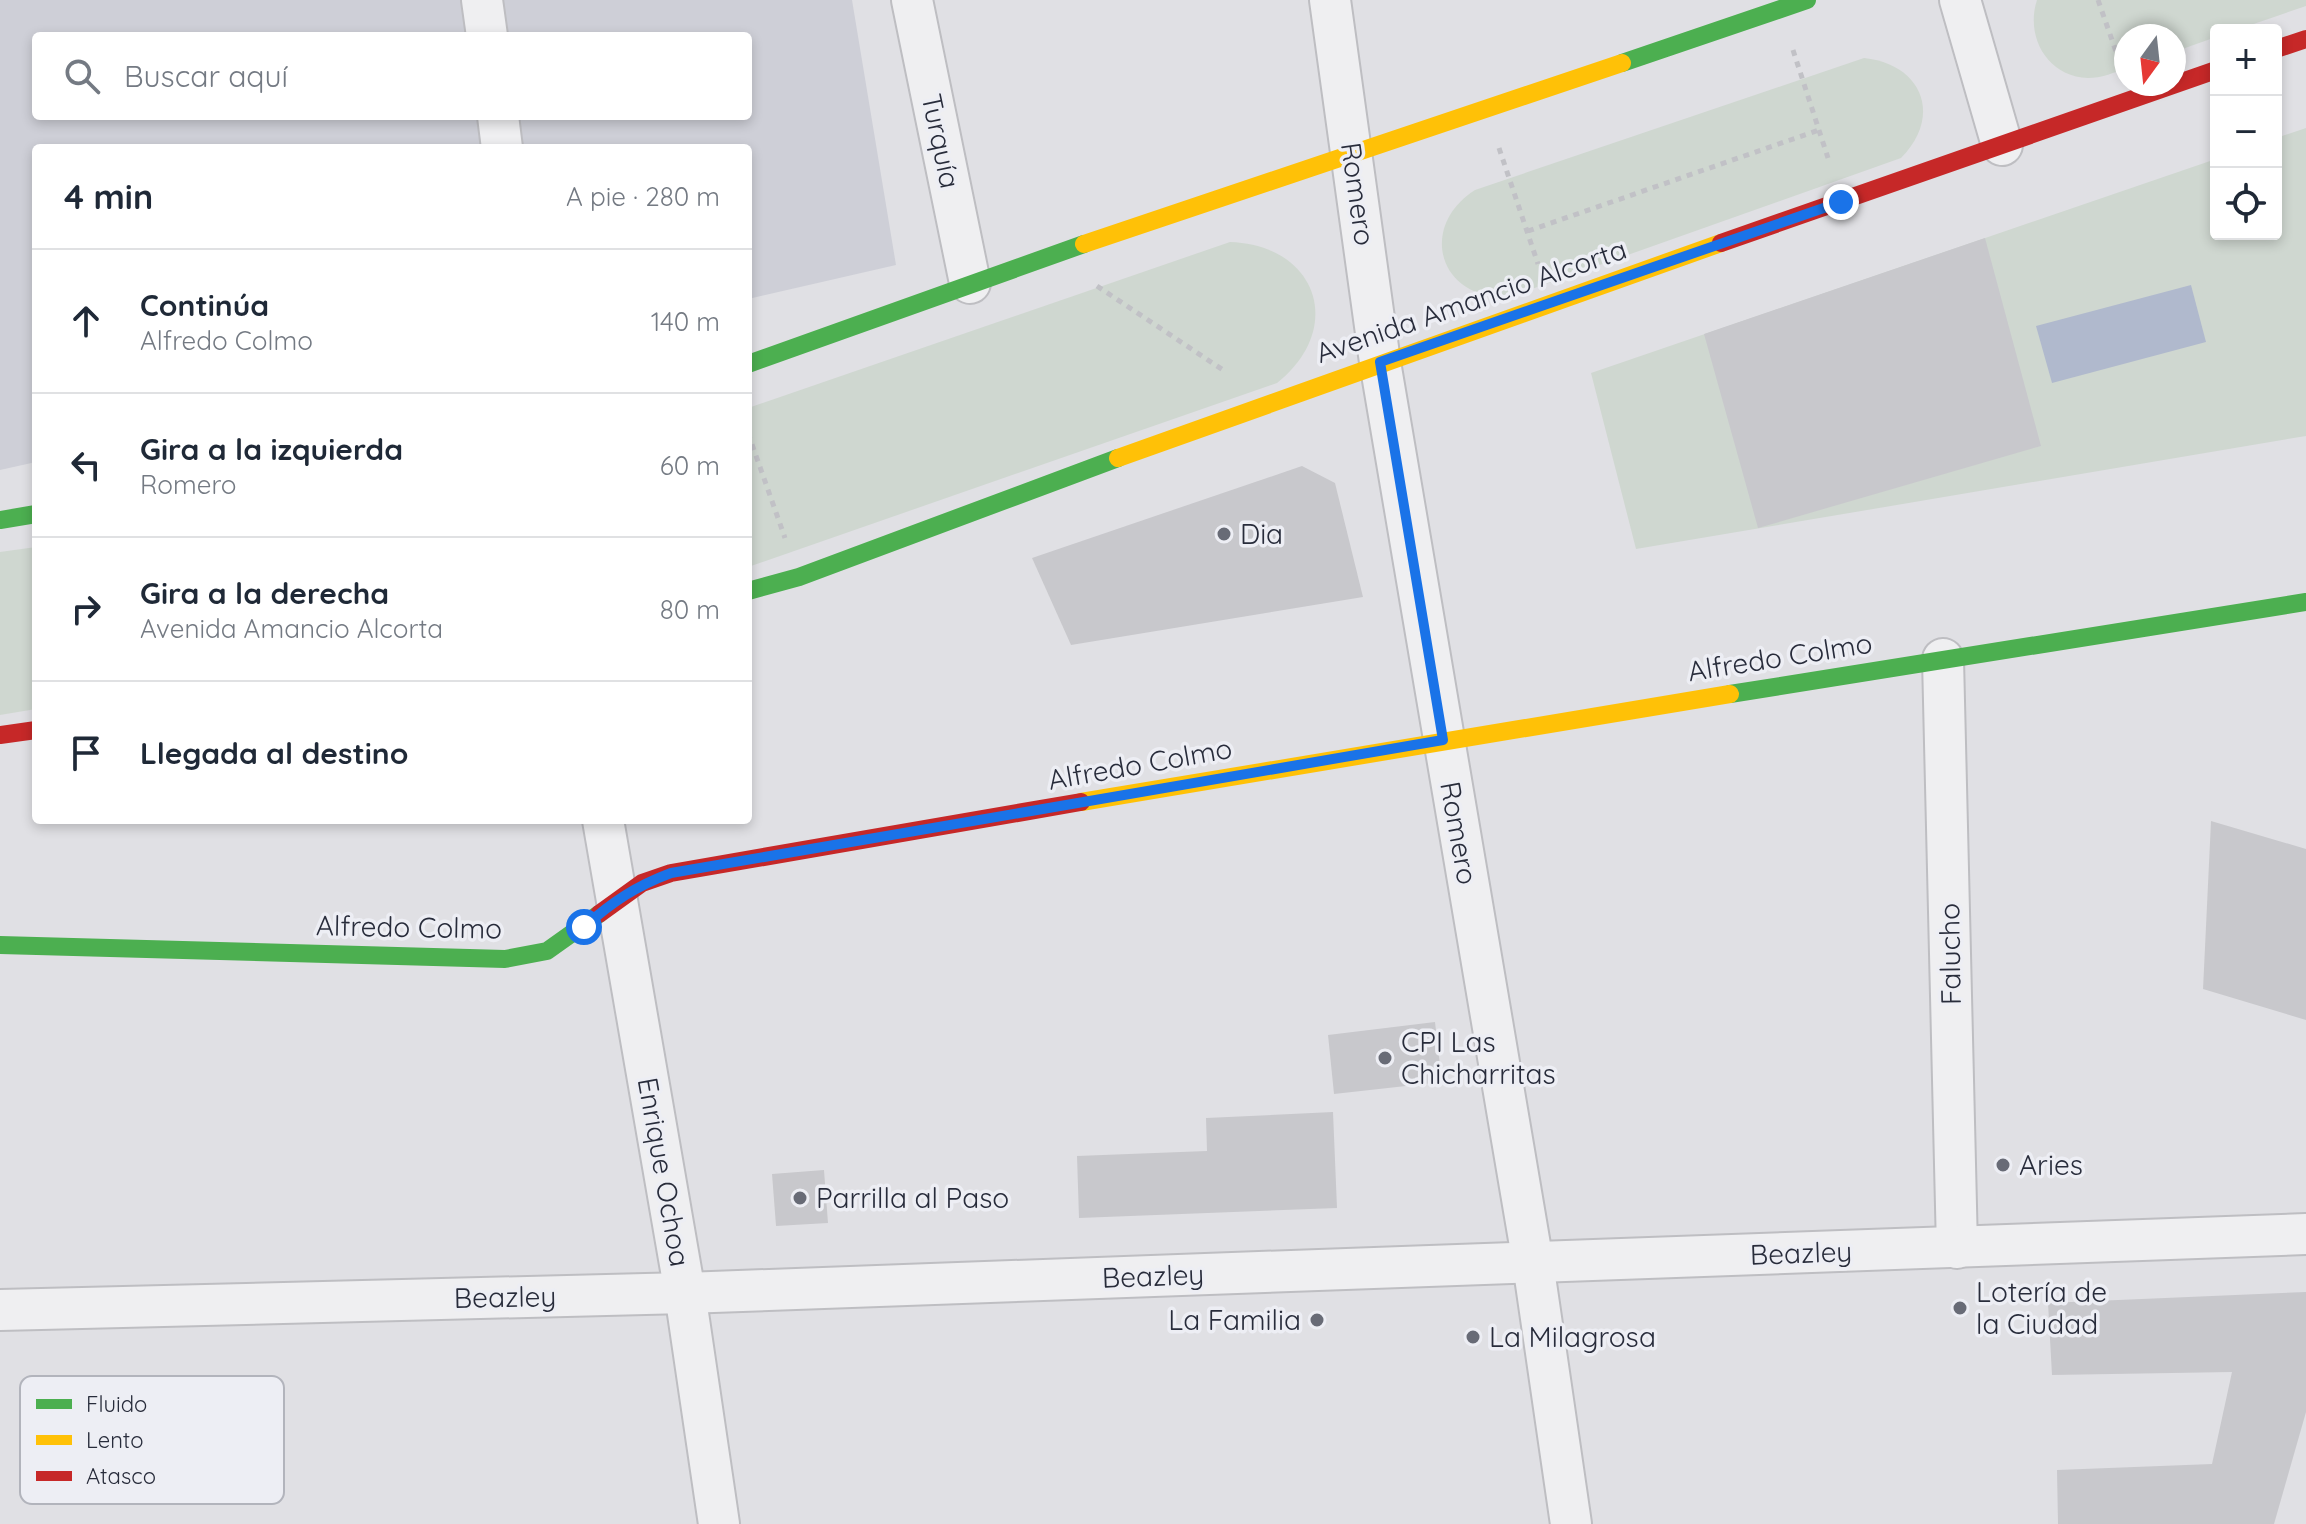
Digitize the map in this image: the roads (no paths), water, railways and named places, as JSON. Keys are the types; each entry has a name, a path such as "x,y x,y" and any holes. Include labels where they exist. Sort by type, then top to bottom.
{"main road":[{"path":"752,363 970,283 1807,0"},
{"path":"2282,47 2306,39"},
{"name":"Avenida Amancio Alcorta","path":"752,590 799,577 1270,401 2210,72"},
{"path":"0,520 32,515"},
{"name":"Alfredo Colmo","path":"0,945 505,959 547,951 584,927 615,899 642,883 671,873 1443,740 2306,602"},
{"path":"0,735 32,731"}],"street":[{"path":"482,0 486,32"},
{"name":"Turquía","path":"912,0 970,283"},
{"name":"Romero","path":"1330,0 1380,362 1533,1263 1571,1524"},
{"path":"1960,0 2002,145"},
{"path":"498,120 502,144"},
{"name":"Falucho","path":"1943,659 1957,1248"},
{"name":"Enrique Ochoa","path":"604,824 685,1293 719,1524"},
{"name":"Beazley","path":"0,1310 685,1293 2306,1234"}],"water":[{"path":"2191,285 2206,342 2052,383 2036,326"}],"place":[{"name":"Dia","path":"1224,534"},
{"name":"CPI Las Chicharritas","path":"1385,1058"},
{"name":"Aries","path":"2003,1165"},
{"name":"Parrilla al Paso","path":"800,1198"},
{"name":"Lotería de la Ciudad","path":"1960,1308"},
{"name":"La Familia","path":"1317,1320"},
{"name":"La Milagrosa","path":"1473,1337"}]}
